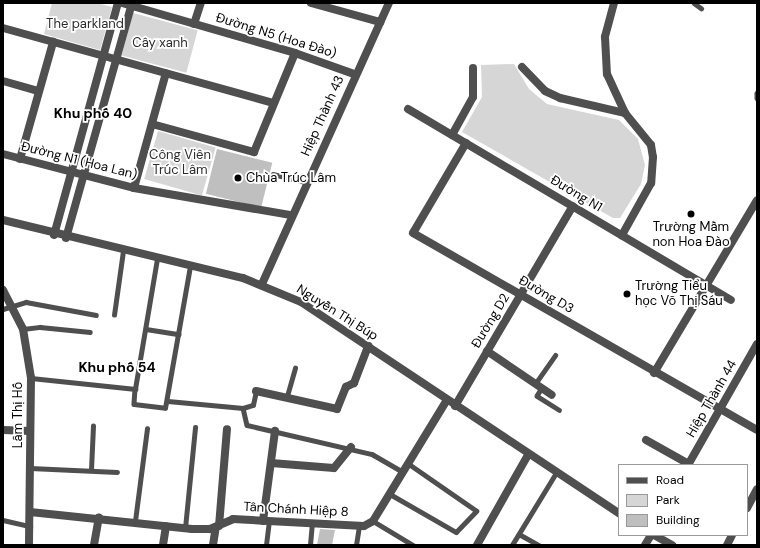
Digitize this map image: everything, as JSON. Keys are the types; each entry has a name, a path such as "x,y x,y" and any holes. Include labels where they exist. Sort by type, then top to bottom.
{"street":[{"path":"54,235 118,3"},
{"name":"Đường N5 (Hoa Đào)","path":"122,3 295,53 354,74"},
{"path":"194,24 201,3"},
{"path":"311,3 380,22"},
{"name":"Hiệp Thành 43","path":"262,284 290,215 354,74 389,3"},
{"path":"614,3 605,36 605,57 614,94 625,113 644,133 654,157 651,183 622,236"},
{"path":"66,238 131,6"},
{"path":"3,28 273,103"},
{"path":"20,159 53,42"},
{"path":"152,124 254,152 295,53"},
{"path":"522,67 545,91 560,98 625,113"},
{"path":"452,135 473,97 473,68"},
{"path":"134,188 166,73"},
{"path":"3,81 39,91"},
{"name":"Đường N1","path":"408,110 731,300"},
{"name":"Đường D3","path":"466,143 413,232 720,411 757,430"},
{"name":"Đường N1 (Hoa Lan)","path":"3,154 134,188 290,215"},
{"path":"654,373 757,200"},
{"name":"Đường D2","path":"455,406 573,206"},
{"name":"Nguyễn Thị Búp","path":"3,220 66,238 262,284 301,302 528,455 618,512"},
{"name":"Lâm Thị Hố","path":"3,290 14,308 23,329 30,378 29,545"},
{"name":"Hiệp Thành 44","path":"689,464 757,344"},
{"path":"256,391 287,396 337,409 346,388 354,383 368,346"},
{"path":"487,352 552,395"},
{"path":"373,521 447,400"},
{"path":"213,545 217,527 227,429"},
{"path":"3,430 30,431"},
{"path":"266,521 275,431"},
{"path":"646,440 689,464"},
{"path":"271,464 334,468 351,448"},
{"path":"477,545 528,455"},
{"path":"748,506 757,489"},
{"name":"Tân Chánh Hiệp 8","path":"30,512 135,521 185,528 217,527 233,519 359,527 373,521"},
{"path":"94,545 99,518"},
{"path":"163,545 166,526"},
{"path":"645,545 650,536"},
{"path":"656,536 672,545"},
{"path":"727,545 732,536"}],"lane":[{"path":"694,3 701,8"},
{"path":"757,93 757,98"},
{"path":"273,174 306,182"},
{"path":"114,315 123,251"},
{"path":"157,259 135,389 134,404 165,408 168,401 190,266"},
{"path":"3,309 14,308 26,302 96,315"},
{"path":"146,328 179,334"},
{"path":"23,329 90,332"},
{"path":"555,355 539,386 537,396 559,410"},
{"path":"287,396 295,368"},
{"path":"30,378 135,389"},
{"path":"168,401 243,408 252,407 256,391"},
{"path":"243,408 247,425 372,454 403,472"},
{"path":"91,470 93,426"},
{"path":"185,528 195,427"},
{"path":"135,521 147,429"},
{"path":"390,494 456,532 476,510 408,464"},
{"path":"30,468 117,472"},
{"path":"512,545 556,473"},
{"path":"3,520 30,526"},
{"path":"266,521 266,545"},
{"path":"373,521 413,545"},
{"path":"310,545 312,524"},
{"path":"356,545 359,527"},
{"path":"518,534 539,545"}],"green space":[{"name":"The parkland","path":"52,3 97,3 112,7 100,50 44,34"},
{"name":"Cây xanh","path":"133,13 198,30 186,73 122,56"},
{"path":"514,64 529,89 547,104 619,120 638,139 645,165 641,184 620,218 613,218 462,132 482,97 481,65"},
{"name":"Công Viên Trúc Lâm","path":"158,131 216,148 202,196 144,179"}],"building":[{"name":"Chùa Trúc Lâm","path":"217,149 272,163 261,207 206,194"},
{"path":"320,529 335,530 332,545 317,545"}],"place":[{"name":"Chùa Trúc Lâm","path":"238,178"},
{"name":"Trường Mầm non Hoa Đào","path":"691,214"},
{"name":"Trường Tiểu học Võ Thị Sáu","path":"627,294"}],"district":[{"name":"Khu phố 40","path":"93,113"},
{"name":"Khu phố 54","path":"117,367"}]}
